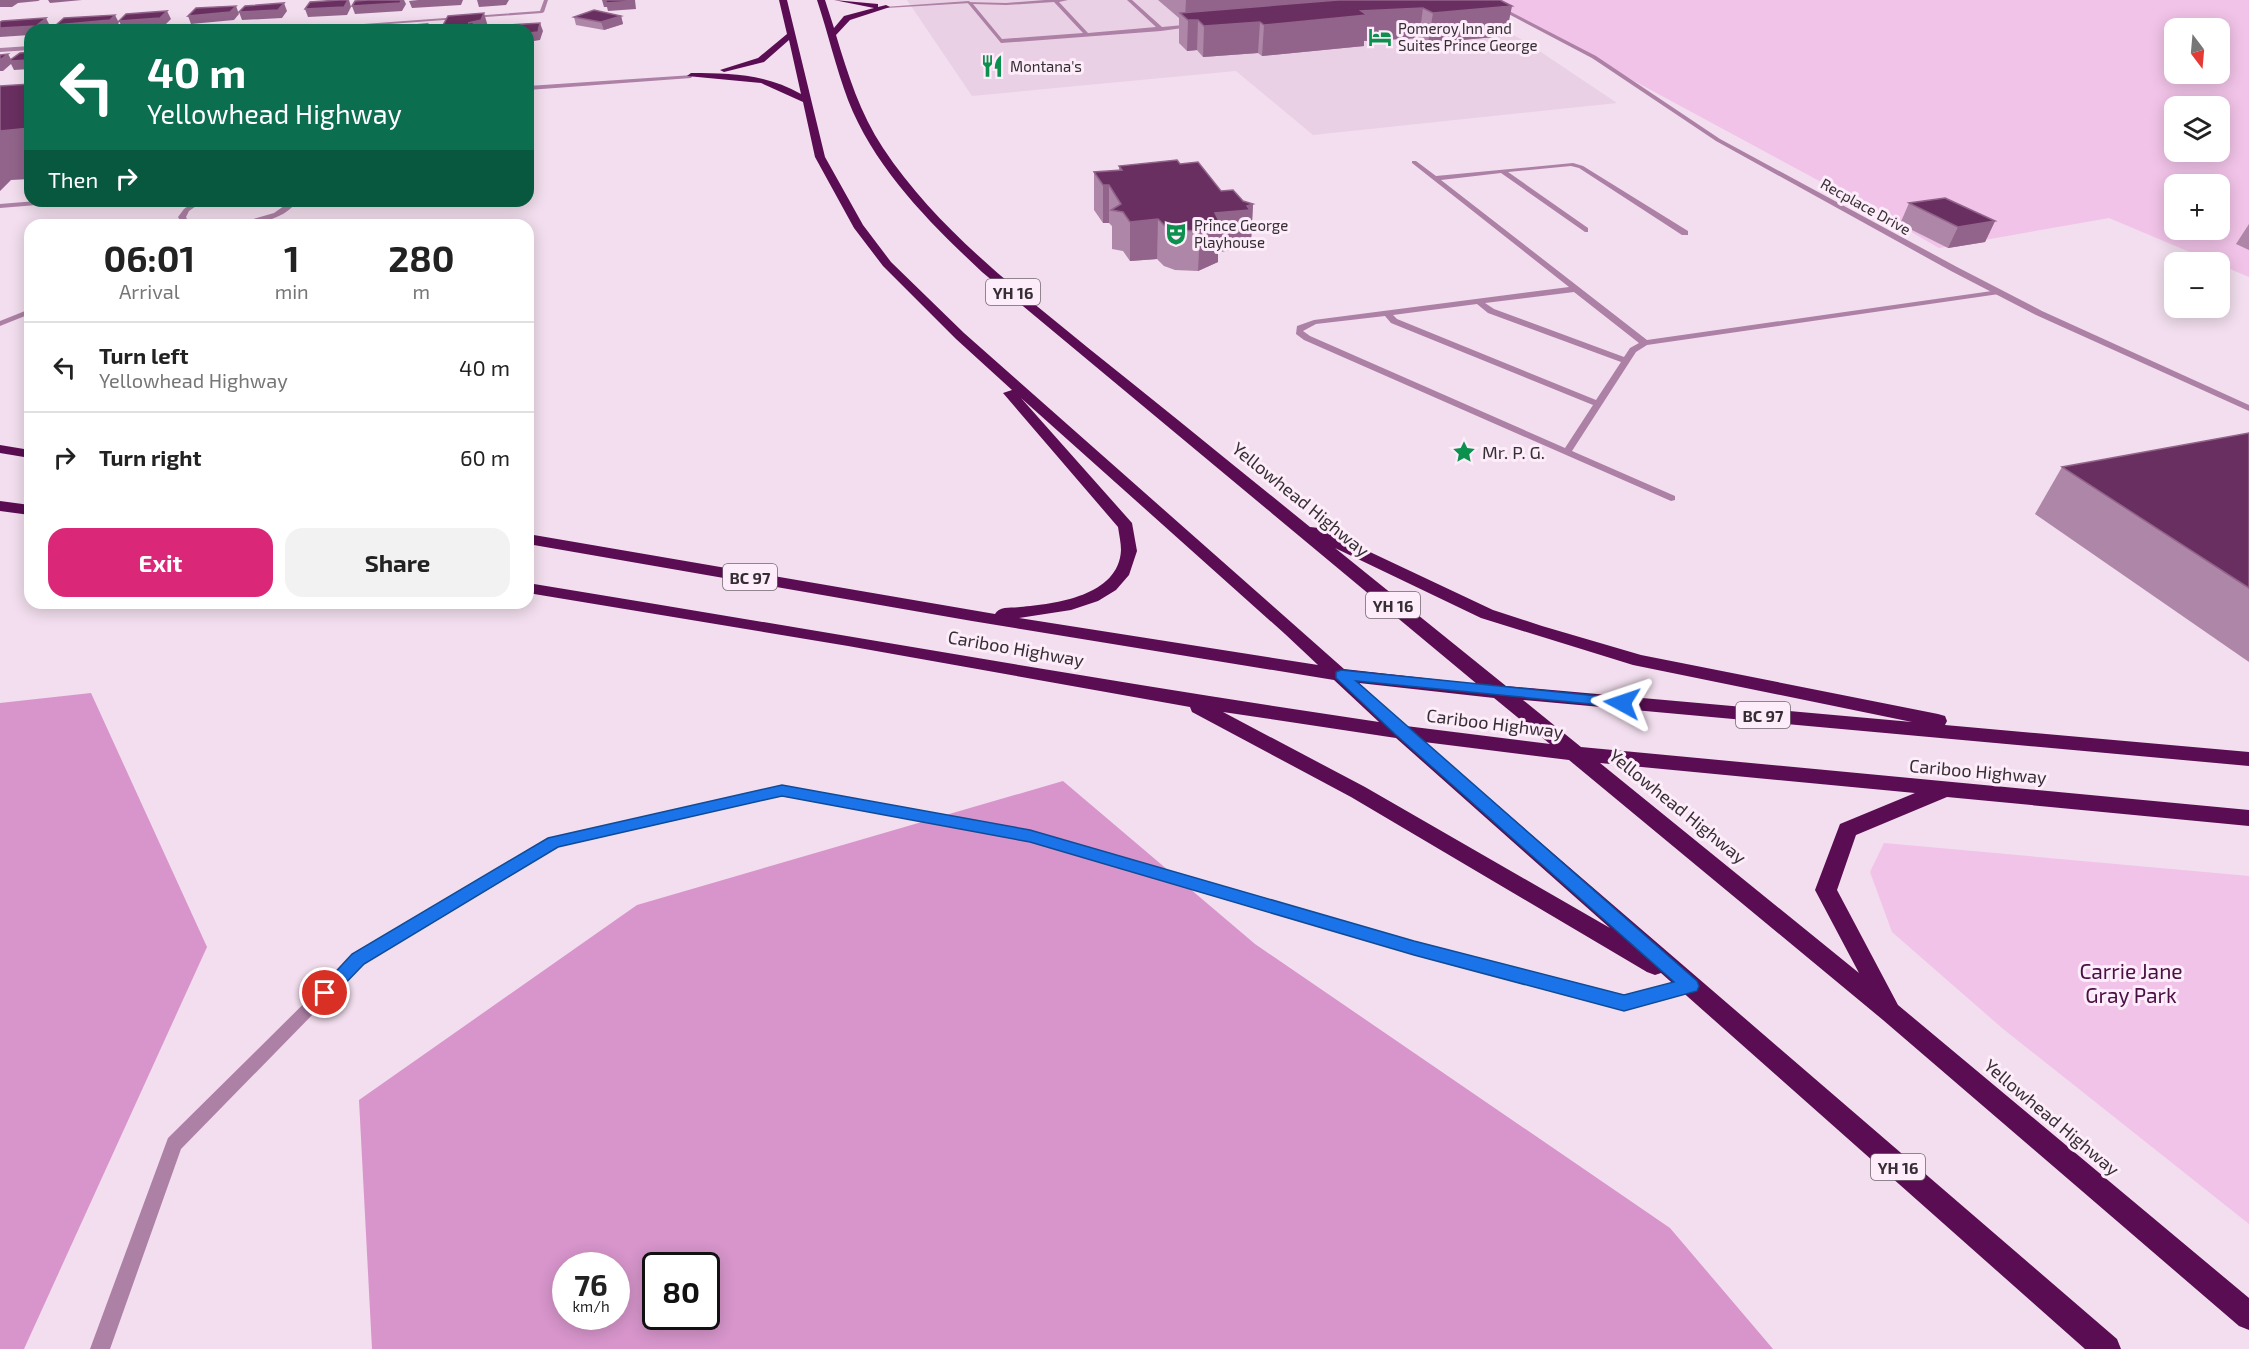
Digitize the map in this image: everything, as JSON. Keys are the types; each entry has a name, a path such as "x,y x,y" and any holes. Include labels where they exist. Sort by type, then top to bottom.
{"highway":[{"name":"YH 16","path":"783,0 820,157 858,226 887,264 960,336 1341,675 1401,732 2107,1349"},
{"name":"Yellowhead Highway","path":"821,0 854,102 866,126 892,165 946,232 986,270 1892,1013 2249,1316"},
{"path":"838,0 886,7"},
{"path":"832,35 847,18 886,7"},
{"path":"691,76 761,60 790,35"},
{"path":"691,76 755,78 781,85 806,100"},
{"path":"960,336 1126,526 1131,542 1122,576 1107,589 1084,600 1050,610 972,616"},
{"path":"1,449 24,453"},
{"path":"0,506 24,509"},
{"path":"1288,518 1487,614 1639,661 2028,739"},
{"name":"Cariboo Highway","path":"534,540 972,616 1341,675 1498,692 2249,759"},
{"name":"Cariboo Highway","path":"534,589 848,640 1187,700 1401,732 1577,754 2249,818"},
{"path":"1187,700 1358,792 1690,986"},
{"path":"1892,1013 1826,890 1847,830 1947,789"}],"street":[{"path":"371,24 542,12 546,0"},
{"path":"886,7 1066,0"},
{"path":"1130,0 1161,29"},
{"name":"Recplace Drive","path":"1484,0 1594,57 1718,140 1999,292 2249,408"},
{"path":"1056,1 1087,35"},
{"path":"969,2 1001,41 1197,26"},
{"path":"0,50 24,48"},
{"path":"534,88 691,76"},
{"path":"1414,162 1645,343"},
{"path":"1436,178 1560,164 1581,167 1685,233"},
{"path":"1503,171 1585,230"},
{"path":"0,206 24,204"},
{"path":"183,219 186,210 190,207"},
{"path":"261,219 273,216 288,207"},
{"path":"1576,289 1314,322 1300,328 1299,332 1307,338 1671,498"},
{"path":"1567,452 1625,360 1633,350 1645,343 1999,292"},
{"path":"1478,301 1491,311 1625,360"},
{"path":"1387,313 1394,321 1598,404"},
{"path":"0,324 24,314"},
{"path":"100,1349 174,1144 358,959 554,842 782,790 1030,836 1414,948 1624,1003 1690,986"}],"shaded area":[{"path":"907,0 1450,0 1526,42 1617,103 1313,135 1236,71 972,96"},
{"path":"91,693 207,947 24,1349 0,1349 0,703"},
{"path":"1063,781 1255,944 1670,1228 1773,1349 372,1349 359,1100 637,905"}],"green space":[{"path":"1484,0 2249,0 2249,277 2230,269 2230,252 2190,252 2109,218 1939,248 1875,211"},
{"name":"Carrie Jane Gray Park","path":"1884,843 2249,876 2249,1224 2002,1028 1892,932 1870,872"}],"building":[{"path":"348,0 344,7 305,9 310,2"},
{"path":"401,0 400,3 352,6 355,1"},
{"path":"606,0 634,0 634,1 606,3"},
{"path":"1338,0 1500,0 1512,6 1433,13 1423,8 1361,11 1367,15 1264,25 1260,22 1204,26 1198,20 1188,20 1180,13"},
{"path":"284,3 278,10 239,12 245,6"},
{"path":"236,6 230,12 188,16 196,8"},
{"path":"594,10 621,16 601,22 574,17"},
{"path":"167,11 160,18 119,21 126,14"},
{"path":"484,13 481,20 468,23 474,22 473,24 444,24 448,16"},
{"path":"115,15 110,20 57,24 64,18"},
{"path":"46,18 38,24 0,28 2,21"},
{"path":"540,23 538,32 534,32 534,24 524,24"},
{"path":"24,53 24,60 9,61"},
{"path":"24,84 24,129 0,131 0,86"},
{"path":"1177,160 1180,164 1198,162 1221,191 1233,190 1243,201 1253,204 1247,206 1250,210 1215,213 1220,223 1200,231 1176,230 1165,226 1158,219 1130,222 1123,212 1111,210 1121,204 1109,185 1103,185 1094,172 1122,170 1119,166"},
{"path":"1945,198 1995,221 1958,227 1909,203"},
{"path":"2249,433 2249,588 2062,467"}],"place":[{"name":"Pomeroy Inn and Suites Prince George","path":"1380,37"},
{"name":"Montana's","path":"992,66"},
{"name":"Prince George Playhouse","path":"1176,234"},
{"name":"Mr. P. G.","path":"1464,452"}],"route":[{"path":"325,993 358,959 554,842 782,790 1030,836 1414,948 1624,1003 1690,986 1401,732 1341,675 1622,703"}]}
